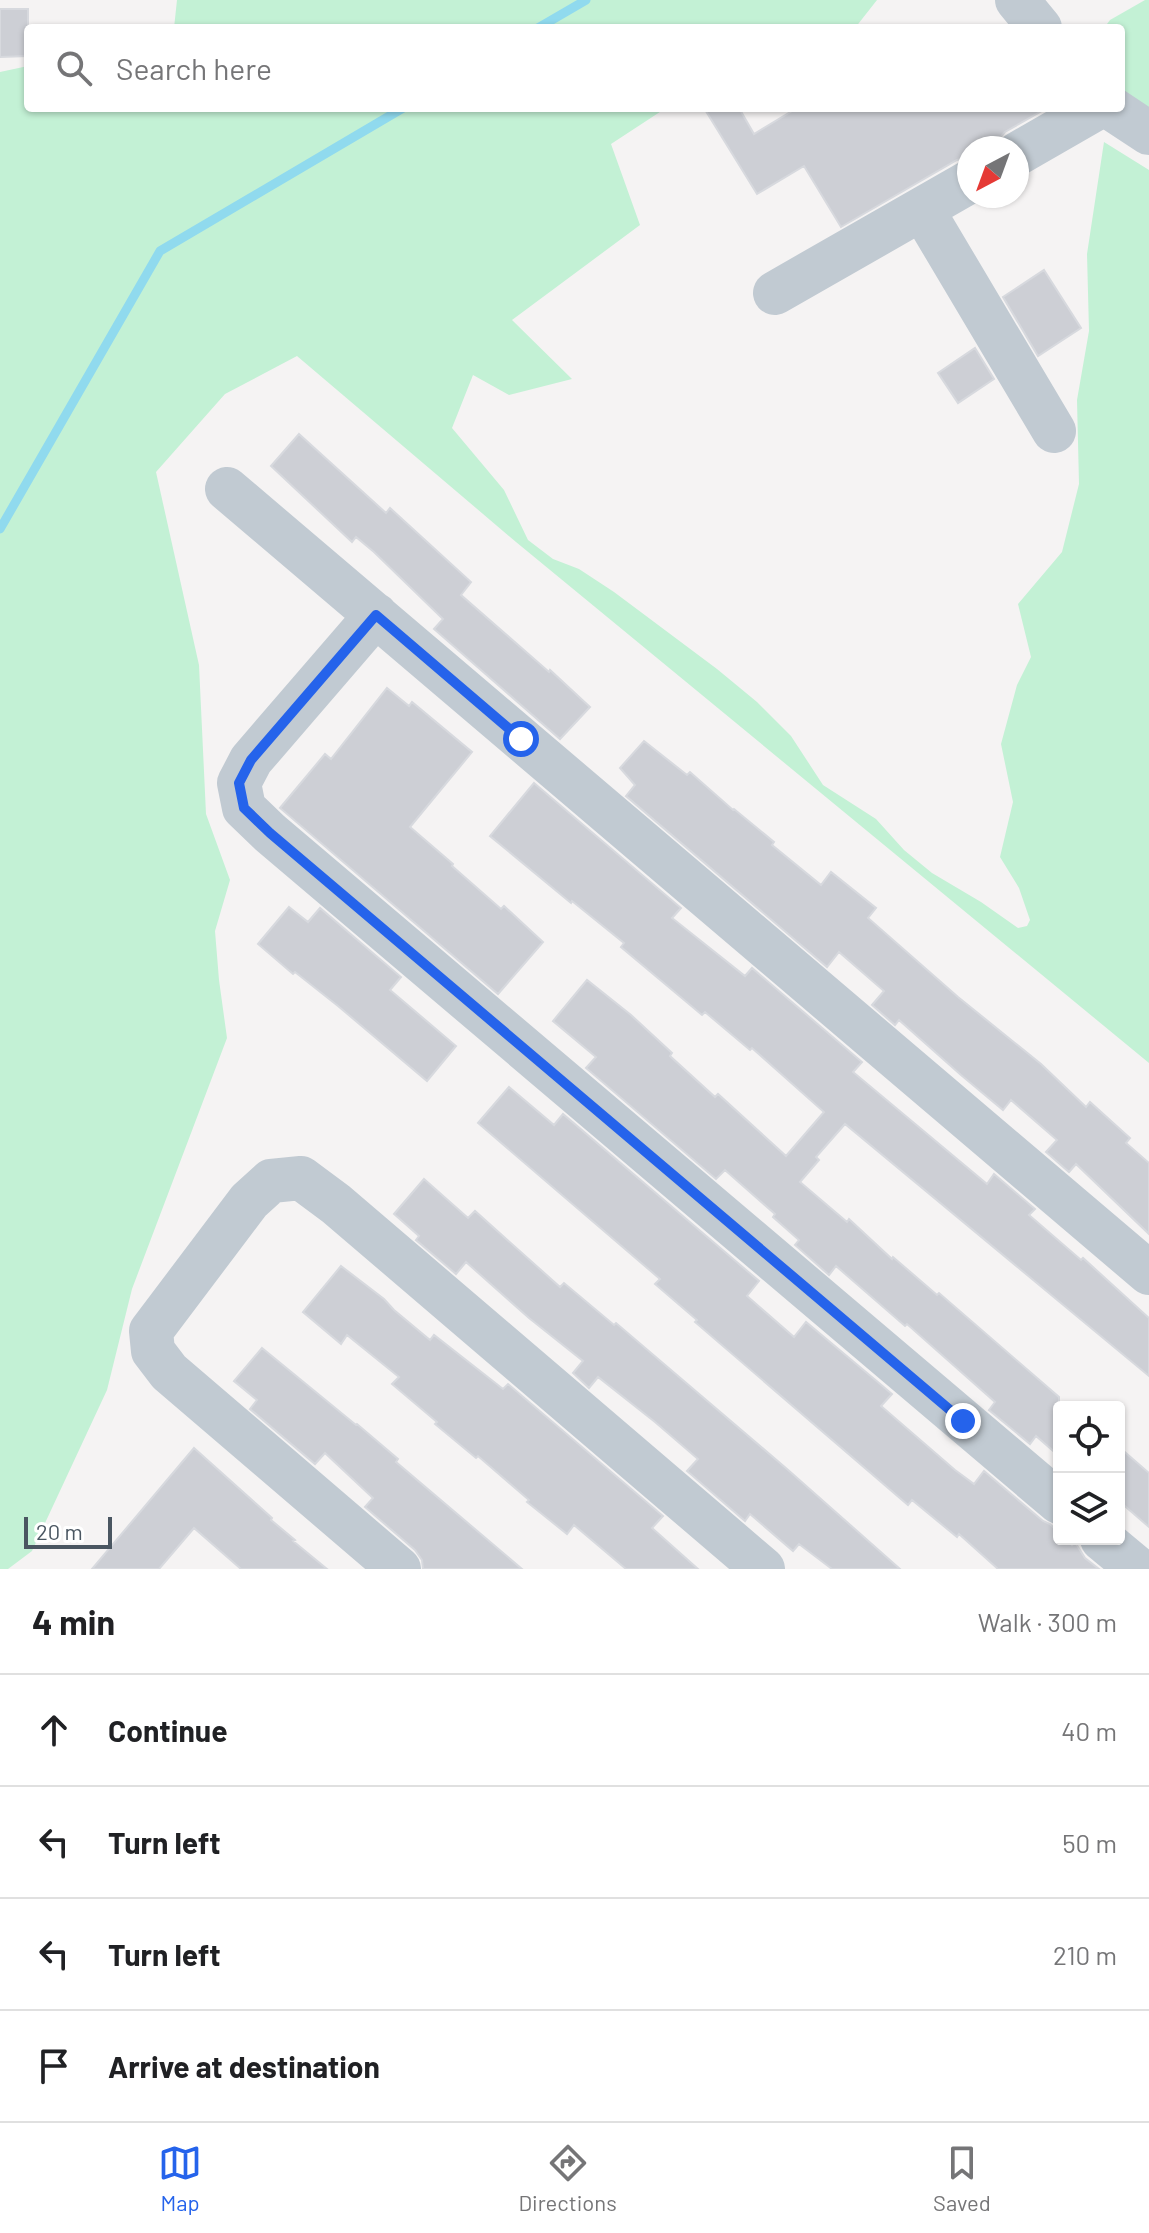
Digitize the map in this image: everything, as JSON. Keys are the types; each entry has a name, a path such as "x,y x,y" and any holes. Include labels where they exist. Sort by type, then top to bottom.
{"lane":[{"path":"1017,0 1037,24"},
{"path":"1029,147 1090,112"},
{"path":"1117,112 1149,133"},
{"path":"775,293 957,189"},
{"path":"922,209 1054,431"},
{"path":"227,489 1149,1273"},
{"path":"376,615 251,760 239,783 244,808 1053,1497"},
{"path":"399,1569 169,1372 153,1351 151,1331 249,1201 271,1181 301,1178 336,1204 763,1569"},
{"path":"1109,1545 1138,1569"}],"green space":[{"path":"177,0 877,0 858,24 174,24"},
{"path":"1149,0 1149,115 1125,95 1125,24 1107,24"},
{"path":"24,67 24,112 660,112 611,144 640,225 512,320 572,379 509,395 473,375 452,428 504,490 528,540 553,559 579,569 614,592 717,669 791,736 823,785 876,819 904,850 932,873 1018,928 1027,926 1030,920 1019,888 1000,857 1013,802 1001,744 1017,685 1031,657 1018,604 1062,552 1079,484 1077,400 1089,331 1087,254 1104,142 1149,170 1149,1063 516,542 297,356 225,394 156,472 199,665 206,814 230,880 215,931 227,1038 132,1289 107,1390 32,1551 8,1569 0,1569 0,72"}],"building":[{"path":"0,9 28,9 28,24 24,24 24,56 0,57"},
{"path":"706,112 741,112 754,134 790,112 1040,112 1002,136 957,136 957,160 841,227 804,166 757,194"},
{"path":"1044,270 1081,328 1038,356 1003,297"},
{"path":"975,348 994,379 958,403 938,373"},
{"path":"299,434 386,513 390,508 471,582 461,595 590,707 560,739 434,629 443,619 374,552 356,537 352,542 271,466"},
{"path":"387,688 409,706 412,702 472,752 410,827 501,909 504,906 543,942 498,994 280,808 325,754 331,759"},
{"path":"644,741 687,775 690,772 821,885 831,872 876,908 868,918 1041,1064 1086,1107 1090,1102 1130,1138 1126,1143 1149,1163 1149,1234 1076,1164 1069,1172 1046,1152 1057,1140 1011,1100 1003,1110 899,1020 895,1025 872,1005 884,991 839,952 827,967 626,796 635,785 620,768"},
{"path":"534,783 681,908 672,918 745,976 752,968 862,1062 853,1072 987,1184 994,1174 1035,1209 1029,1215 1081,1260 1083,1258 1149,1318 1149,1376 845,1124 816,1157 819,1160 800,1182 847,1222 849,1219 937,1295 939,1293 1059,1397 1059,1401 1053,1401 1053,1451 1036,1436 1030,1444 989,1410 995,1402 907,1324 905,1326 836,1266 829,1275 795,1245 799,1240 773,1217 775,1214 725,1170 716,1179 586,1068 596,1057 553,1021 587,980 631,1015 715,1097 718,1094 786,1156 824,1112 752,1048 750,1050 705,1012 702,1015 621,947 624,943 490,836"},
{"path":"289,907 308,922 320,908 401,977 390,990 456,1046 427,1081 258,944"},
{"path":"509,1087 554,1125 563,1114 759,1281 747,1296 794,1337 806,1322 892,1394 881,1406 955,1470 974,1484 984,1471 1053,1527 1053,1545 1077,1545 1085,1558 1099,1569 998,1569 959,1534 957,1537 912,1500 908,1505 695,1322 697,1320 655,1284 660,1279 478,1123"},
{"path":"424,1179 468,1218 475,1211 560,1287 564,1283 614,1325 616,1323 900,1569 832,1569 799,1544 793,1551 750,1514 745,1521 687,1471 698,1459 655,1422 598,1377 589,1388 573,1373 583,1361 466,1262 456,1274 416,1240 419,1236 394,1214"},
{"path":"341,1266 430,1340 434,1335 503,1389 508,1384 663,1516 652,1528 698,1569 626,1569 574,1525 567,1534 392,1384 399,1377 347,1335 341,1344 303,1312"},
{"path":"262,1348 357,1424 398,1459 396,1462 522,1569 423,1569 422,1560 415,1550 365,1507 373,1498 325,1453 315,1464 250,1409 257,1400 234,1381"},
{"path":"194,1448 327,1569 241,1569 194,1528 159,1569 92,1569"},
{"path":"1125,1452 1149,1473 1149,1527 1125,1506"}],"waterway":[{"path":"545,24 586,0"},
{"path":"0,529 160,251 396,112"}],"route":[{"path":"521,739 376,615 251,760 239,783 244,808 963,1421"}]}
